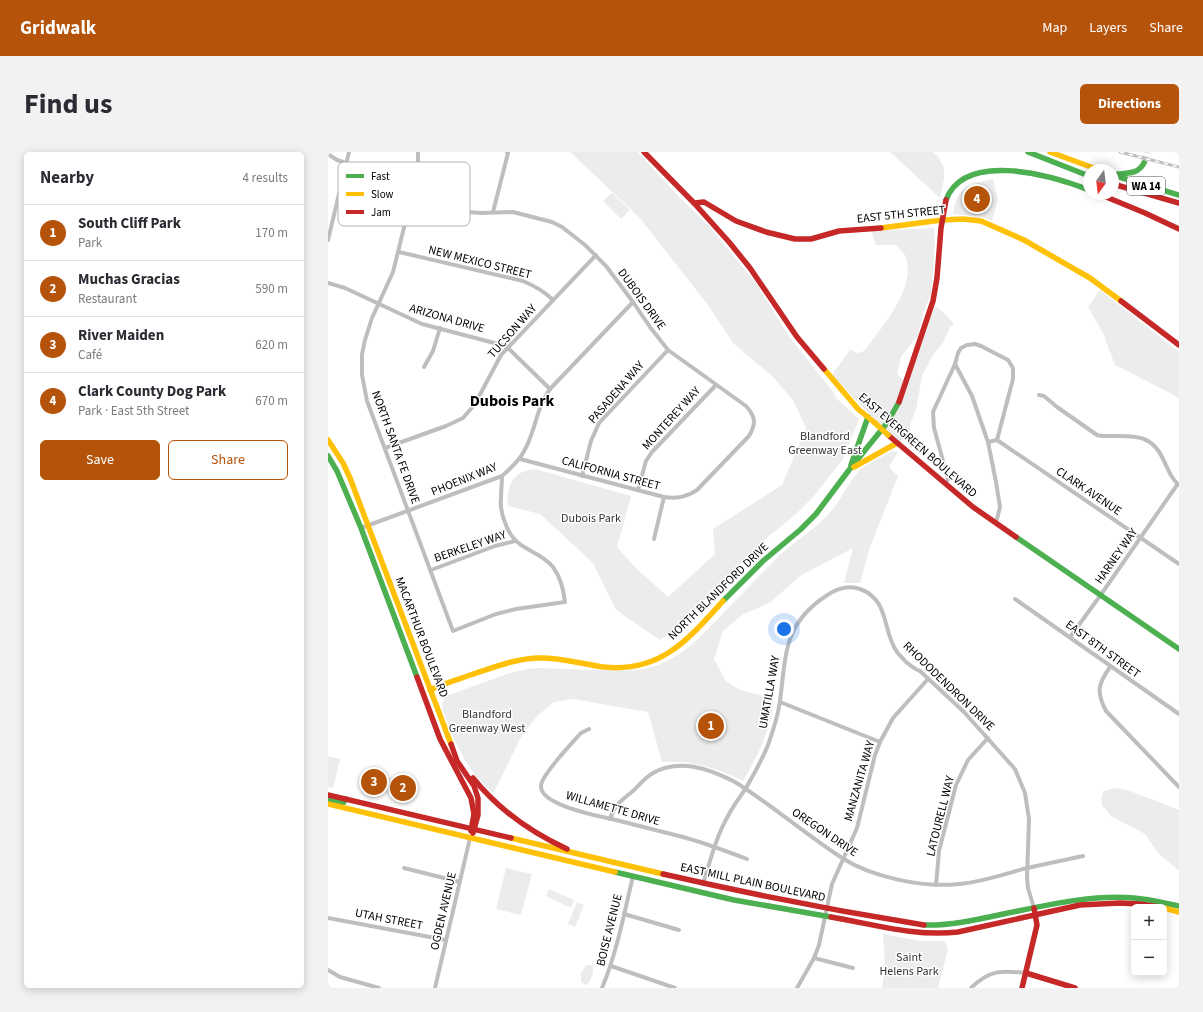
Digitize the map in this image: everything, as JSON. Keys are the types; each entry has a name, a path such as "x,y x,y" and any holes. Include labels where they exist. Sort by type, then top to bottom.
{"main road":[{"name":"EAST EVERGREEN BOULEVARD","path":"644,152 694,203 750,268 797,337 858,409 945,484 994,522 1179,649"},
{"path":"1028,152 1083,174"},
{"path":"1050,152 1083,164"},
{"path":"1119,174 1135,173 1142,168 1144,163"},
{"path":"1034,168 1083,188"},
{"name":"NORTH BLANDFORD DRIVE","path":"430,690 491,667 526,658 547,658 618,667 637,666 661,658 673,651 766,558 809,521 821,509 850,469 892,416 900,400 935,294 939,265 942,220 949,191 957,177"},
{"name":"WA 14","path":"1119,177 1179,195"},
{"name":"WA 14","path":"1119,186 1179,204"},
{"path":"1113,200 1179,229"},
{"name":"EAST 5TH STREET","path":"694,203 704,202 736,221 766,232 795,239 811,239 839,231 880,228 942,220 963,219 981,221 1024,240 1090,278 1179,345"},
{"path":"850,469 868,417"},
{"name":"MACARTHUR BOULEVARD","path":"328,440 343,463 457,761 477,792 478,810 470,838"},
{"path":"850,469 897,443"},
{"name":"MACARTHUR BOULEVARD","path":"328,456 337,470 361,528 440,739 471,798 474,814 473,830"},
{"path":"456,756 460,759 480,786 525,827 550,842 582,856"},
{"name":"EAST MILL PLAIN BOULEVARD","path":"328,795 703,884 827,909 925,924 939,925 1104,896 1142,898 1179,906"},
{"path":"328,800 343,803 346,799"},
{"name":"EAST MILL PLAIN BOULEVARD","path":"328,804 734,900 915,932 940,934 958,932 1100,903 1119,902 1140,904"},
{"path":"1022,988 1037,925 1034,908"},
{"path":"1167,909 1179,912"},
{"path":"1026,973 1075,988"}],"street":[{"path":"346,162 349,152"},
{"path":"493,212 508,153 507,152"},
{"path":"328,154 343,162"},
{"path":"328,240 338,197"},
{"name":"DUBOIS DRIVE","path":"470,212 513,212 552,222 562,227 596,255 606,266 668,350 746,406 752,413 754,422 753,429 749,436 696,490"},
{"name":"NORTH SANTA FE DRIVE","path":"405,226 393,272 369,327 365,340 362,354 362,375 367,401 453,631 516,609 565,602 562,582 553,566 515,541"},
{"name":"NEW MEXICO STREET","path":"399,252 523,281 544,291 553,300"},
{"name":"TUCSON WAY","path":"385,448 446,426 463,418 475,404 501,355 596,255"},
{"name":"ARIZONA DRIVE","path":"328,283 345,288 415,321 496,342 508,348 550,389"},
{"name":"PHOENIX WAY","path":"361,528 502,476 520,459 528,443 540,404 550,389 633,302"},
{"path":"424,367 433,351 440,328"},
{"path":"945,484 948,479 934,428 933,412 955,364 958,353 967,345 975,344 1008,360 1013,368 1013,378 996,440 988,442"},
{"name":"PASADENA WAY","path":"582,476 591,441 600,423 668,350"},
{"path":"955,364 972,396 988,442 1000,508 997,519 994,522"},
{"name":"MONTEREY WAY","path":"638,490 646,461 652,452 716,384"},
{"path":"1038,394 1044,396 1097,435 1135,436 1145,439 1160,452 1172,478 1178,485"},
{"name":"CLARK AVENUE","path":"996,440 1179,564"},
{"name":"CALIFORNIA STREET","path":"520,459 664,497 681,498 696,490"},
{"path":"502,476 500,498 502,512 506,526 515,541"},
{"name":"HARNEY WAY","path":"1070,637 1178,485"},
{"path":"654,539 664,497"},
{"name":"BERKELEY WAY","path":"431,570 495,546 515,541"},
{"name":"RHODODENDRON DRIVE","path":"846,587 860,589 871,596 879,605 897,652 915,670 920,671 964,712 1014,769 1025,793 1029,819 1027,868 1028,888 1034,908"},
{"name":"UMATILLA WAY","path":"703,884 714,847 728,815 760,761 774,728 780,702 785,656 795,627 806,612 818,600 831,592 846,587"},
{"name":"EAST 8TH STREET","path":"1015,599 1179,714"},
{"path":"1110,667 1103,677 1100,687 1100,698 1106,711 1179,787"},
{"name":"MANZANITA WAY","path":"797,988 814,958 819,945 832,884 851,843 875,755 880,742 893,718 928,679"},
{"path":"780,702 880,742"},
{"name":"WILLAMETTE DRIVE","path":"589,729 581,733 545,776 540,785 541,791 547,796 561,804 601,818 682,837 747,858"},
{"name":"LATOURELL WAY","path":"936,885 939,851 956,785 968,760 988,738"},
{"name":"OREGON DRIVE","path":"610,819 613,809 652,773 670,766 688,766 707,770 720,775 745,788 843,858 869,870 902,881 936,885 958,884 1083,856"},
{"name":"OGDEN AVENUE","path":"435,988 470,838"},
{"path":"404,868 460,882"},
{"name":"BOISE AVENUE","path":"602,988 611,966 633,876"},
{"path":"624,914 679,930"},
{"name":"UTAH STREET","path":"328,918 446,940"},
{"path":"814,958 853,968"},
{"path":"611,966 675,988"},
{"path":"328,970 340,977 379,988"},
{"path":"971,988 986,975 999,971 1026,973"}],"green space":[{"name":"Blandford Greenway East","path":"570,152 638,152 681,199 711,228 756,283 788,335 834,393 836,398 859,419 843,459 814,496 795,515 763,541 677,628 660,640 615,608 593,563 540,514 508,506 508,492 512,480 527,470 535,469 631,496 617,547 635,567 668,597 715,554 713,529 782,485 806,428 793,400 772,376 733,343 708,305 640,218"},
{"path":"890,152 932,152 938,156 944,168 944,179 940,198"},
{"path":"993,179 998,200 992,221 983,217 953,214 961,192 971,185"},
{"path":"612,193 630,210 621,219 603,201"},
{"path":"934,228 935,243 931,295 924,310 918,335 901,357 897,374 903,380 896,402 882,427 832,375 850,350 858,353 864,351 896,307 906,282 908,269 906,257 896,245 876,245 871,231"},
{"path":"1100,290 1179,352 1179,399 1115,365 1103,333 1088,307"},
{"path":"937,307 954,323 949,329 943,343 934,353 922,376 916,410 910,424 910,431 900,443 886,430 934,309"},
{"name":"Blandford Greenway West","path":"892,451 898,452 889,467 898,476 869,550 860,583 844,583 853,548 800,576 771,602 742,615 723,631 714,659 726,681 740,690 774,699 767,732 743,781 723,772 704,766 683,762 662,762 648,712 573,699 554,702 537,716 521,737 493,794 475,775 453,737 442,708 443,701 446,696 510,673 527,669 538,668 626,671 650,668 672,658 696,641 778,557 828,515 861,469"},
{"path":"328,756 340,759 333,788 328,787"},
{"path":"1114,788 1127,790 1179,810 1179,871 1158,853 1145,834 1111,816 1102,805 1101,798 1104,791"},
{"path":"506,868 532,874 521,915 496,909"},
{"path":"549,889 574,900 571,908 546,896"},
{"path":"577,902 584,905 575,927 568,924"},
{"name":"Saint Helens Park","path":"883,934 920,941 945,941 948,949 938,988 882,988 885,967"},
{"path":"586,965 593,966 593,973 589,983 585,985 581,982 581,973"}],"tunnel":[{"path":"1144,163 1147,152"}],"railway":[{"path":"1120,152 1179,167"}],"traffic: fast":[{"path":"1028,152 1083,174"},
{"path":"1119,174 1136,171 1142,167 1144,163"},
{"path":"946,200 956,185 970,176 988,171 1030,173 1083,188"},
{"path":"1119,177 1179,195"},
{"path":"723,601 763,561 800,530 816,514 887,423 899,402"},
{"path":"851,465 868,417"},
{"path":"328,456 337,471 361,528 417,677"},
{"path":"1016,537 1179,649"},
{"path":"328,800 343,803 346,799"},
{"path":"615,872 734,900 831,917"},
{"path":"924,925 959,923 1076,900 1119,897 1151,900 1179,906"}],"traffic: slow":[{"path":"1050,152 1083,164"},
{"path":"881,228 942,220 963,219 981,221 1024,240 1090,278 1121,301"},
{"path":"824,369 858,409 875,423"},
{"path":"875,423 888,435"},
{"path":"328,440 343,463 350,478 451,744"},
{"path":"854,467 897,443"},
{"path":"430,690 495,667 528,659 546,658 604,667 641,665 657,659 685,641 723,601"},
{"path":"328,804 615,872"},
{"path":"511,838 663,874"},
{"path":"1167,909 1179,912"}],"traffic: jam":[{"path":"644,152 694,203 729,242 750,268 797,337 824,369"},
{"path":"1119,186 1179,203"},
{"path":"899,402 933,301 937,278 941,228 946,200"},
{"path":"1114,200 1179,229"},
{"path":"694,203 704,202 736,221 766,232 795,239 811,239 839,231 881,228"},
{"path":"1121,301 1179,345"},
{"path":"888,435 973,507 1016,537"},
{"path":"417,677 440,739 471,798 474,814 471,831"},
{"path":"451,744 457,761 474,786 478,798 478,815 473,833"},
{"path":"473,778 504,810 528,828 567,849"},
{"path":"328,795 511,838"},
{"path":"663,874 794,902 924,925"},
{"path":"831,917 894,929 926,933 942,933 958,932 1080,905 1120,903 1140,904"},
{"path":"1022,988 1037,925 1034,908"},
{"path":"1026,973 1075,988"}],"place":[{"name":"Clark County Dog Park","path":"977,199"},
{"name":"South Cliff Park","path":"711,726"},
{"name":"River Maiden","path":"374,782"},
{"name":"Muchas Gracias","path":"403,788"}],"district":[{"name":"Dubois Park","path":"512,400"}]}
